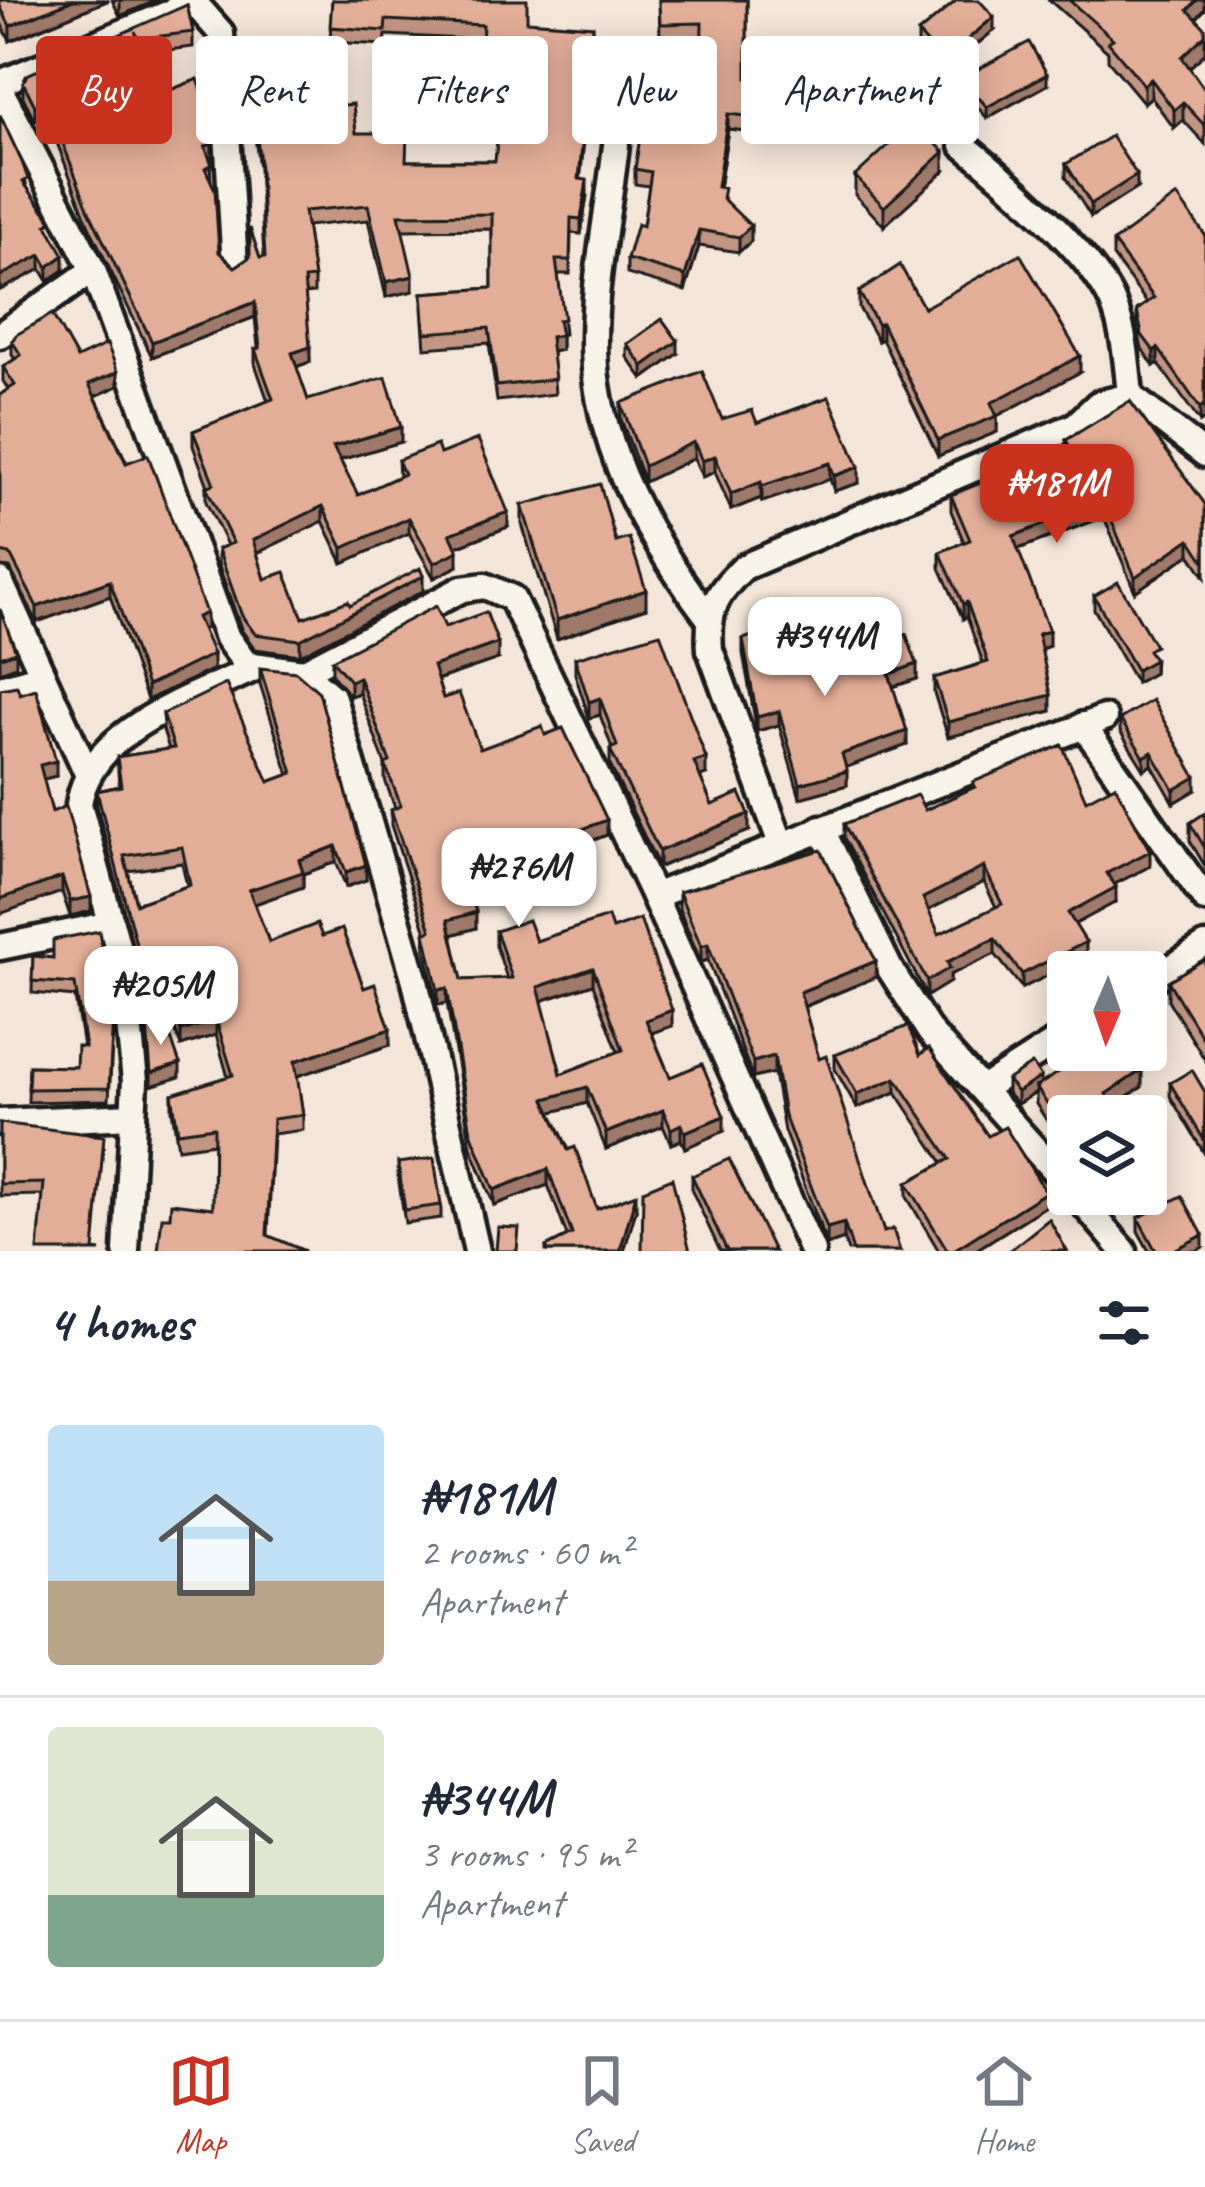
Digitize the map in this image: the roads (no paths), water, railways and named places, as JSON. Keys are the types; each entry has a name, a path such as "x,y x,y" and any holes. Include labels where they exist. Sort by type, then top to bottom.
{"street":[{"path":"236,266 221,33 187,0 172,12 1,93 93,270 227,638 239,659 303,672 333,698 415,981 477,1251"},
{"path":"616,145 596,382 619,471 672,569 708,617"},
{"path":"963,145 1000,174 1110,296 1123,332 1130,396 1205,454"},
{"path":"0,335 93,270"},
{"path":"781,844 710,650 708,617 716,593 744,567 1076,425 1098,404 1130,396"},
{"path":"0,581 88,773"},
{"path":"303,672 462,589 485,586 512,598 654,896 812,1251"},
{"path":"126,1251 134,1116 123,967 80,804 88,773 99,755 133,729 259,666"},
{"path":"0,688 43,676"},
{"path":"654,896 1094,722 1205,899"},
{"path":"821,828 890,970 930,1031 1047,1162"},
{"path":"0,947 111,923"},
{"path":"1167,970 1205,946"},
{"path":"984,1088 1047,1048"},
{"path":"0,1122 134,1116"},
{"path":"1093,1215 1124,1251"}]}
